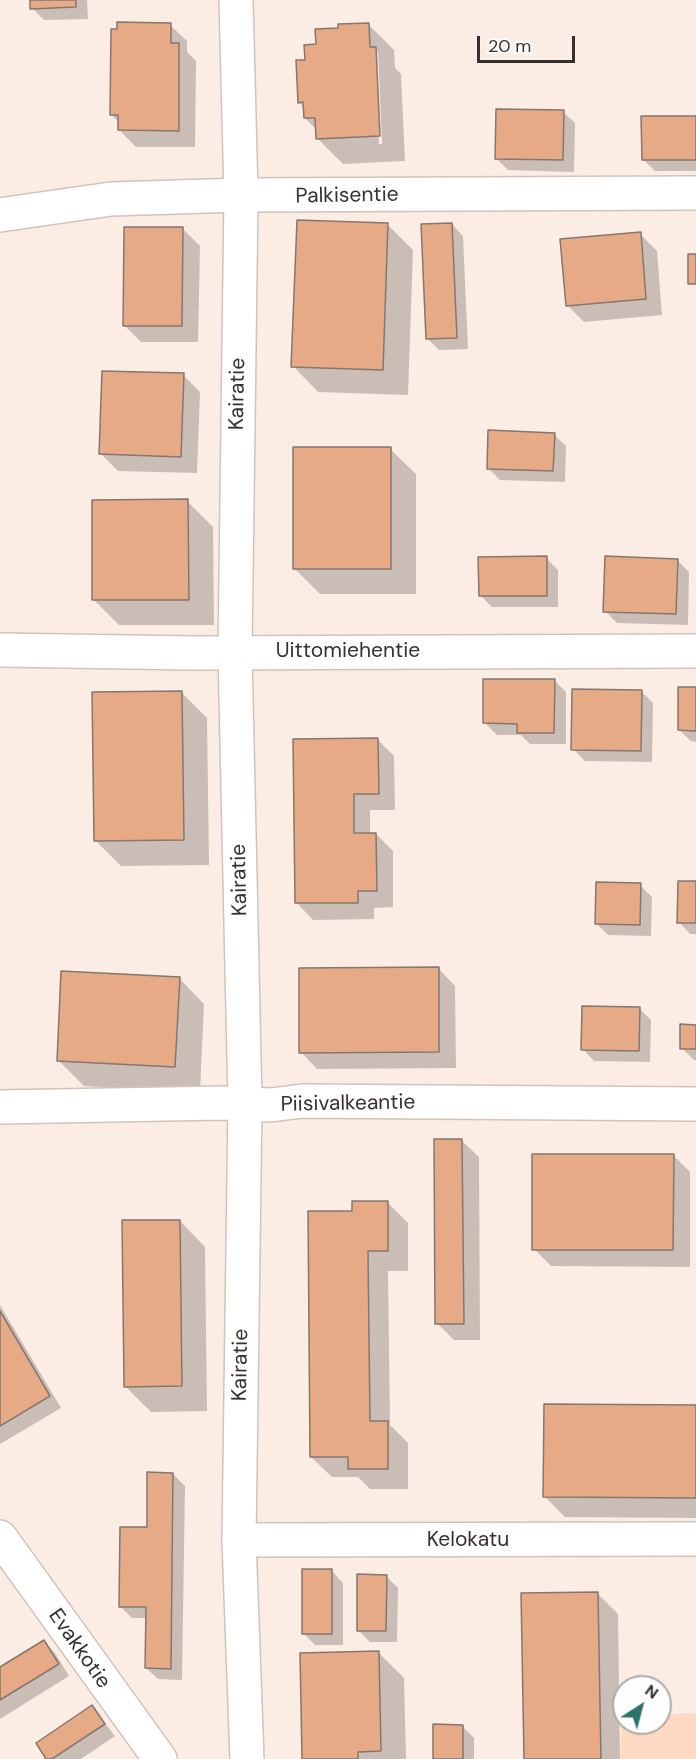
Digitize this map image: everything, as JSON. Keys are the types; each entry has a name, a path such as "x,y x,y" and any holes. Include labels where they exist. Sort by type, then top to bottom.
{"street":[{"name":"Kairatie","path":"236,0 241,195 235,652 245,1103 239,1540 247,1759"},
{"name":"Palkisentie","path":"0,215 111,199 241,195 696,193"},
{"name":"Uittomiehentie","path":"0,650 696,651"},
{"name":"Piisivalkeantie","path":"0,1107 245,1103 271,1105 302,1101 696,1104"},
{"name":"Evakkotie","path":"0,1537 160,1759"},
{"name":"Kelokatu","path":"239,1540 696,1539"}],"shaded area":[{"path":"696,1713 696,1759 620,1759 621,1735 672,1735 672,1714"}],"building":[{"path":"30,0 76,0 76,7 30,9"},
{"path":"117,22 171,23 171,43 179,43 179,131 118,130 118,115 110,115 111,29 117,29"},
{"path":"369,23 370,47 376,47 380,136 316,139 315,118 304,118 303,102 298,103 296,60 305,60 304,45 316,44 315,29 338,28 338,24"},
{"path":"496,109 564,110 563,160 495,159"},
{"path":"641,116 696,116 696,160 642,160"},
{"path":"297,220 388,223 383,370 291,367"},
{"path":"452,223 457,338 426,339 421,224"},
{"path":"124,227 183,227 182,326 123,326"},
{"path":"641,232 646,299 566,306 560,239"},
{"path":"688,254 696,254 696,284 688,284"},
{"path":"102,371 184,373 181,457 99,454"},
{"path":"488,430 555,433 553,471 487,469"},
{"path":"293,447 391,447 391,569 293,569"},
{"path":"188,499 189,600 92,600 92,500"},
{"path":"547,556 547,596 479,596 478,557"},
{"path":"605,556 678,559 676,614 603,612"},
{"path":"483,679 555,679 554,733 517,733 517,724 483,723"},
{"path":"678,687 696,687 696,731 678,730"},
{"path":"572,689 642,690 641,751 571,750"},
{"path":"182,691 184,840 94,841 92,692"},
{"path":"378,738 379,794 354,794 354,833 376,833 377,891 358,891 358,903 295,903 293,739"},
{"path":"678,881 696,881 696,923 677,923"},
{"path":"596,882 641,883 640,925 595,924"},
{"path":"439,967 439,1052 299,1053 299,968"},
{"path":"61,971 180,977 175,1067 57,1061"},
{"path":"582,1006 640,1007 639,1051 581,1050"},
{"path":"680,1024 696,1025 696,1049 680,1049"},
{"path":"434,1139 462,1139 464,1324 435,1324"},
{"path":"532,1154 674,1154 673,1250 532,1250"},
{"path":"352,1201 388,1201 388,1251 368,1251 370,1421 388,1421 388,1469 348,1469 348,1457 310,1457 308,1211 352,1211"},
{"path":"122,1220 180,1220 182,1386 124,1387"},
{"path":"0,1311 50,1396 0,1426"},
{"path":"544,1404 696,1405 696,1498 543,1497"},
{"path":"147,1472 173,1473 171,1669 145,1668 146,1607 119,1607 120,1527 147,1527"},
{"path":"302,1569 332,1569 332,1634 302,1634"},
{"path":"357,1574 387,1575 386,1631 357,1631"},
{"path":"598,1592 601,1759 524,1759 521,1593"},
{"path":"44,1640 59,1664 0,1700 0,1667"},
{"path":"379,1651 381,1751 358,1752 358,1759 302,1759 300,1653"},
{"path":"92,1705 105,1724 52,1759 46,1759 36,1743"},
{"path":"433,1724 463,1725 463,1759 433,1759"}]}
